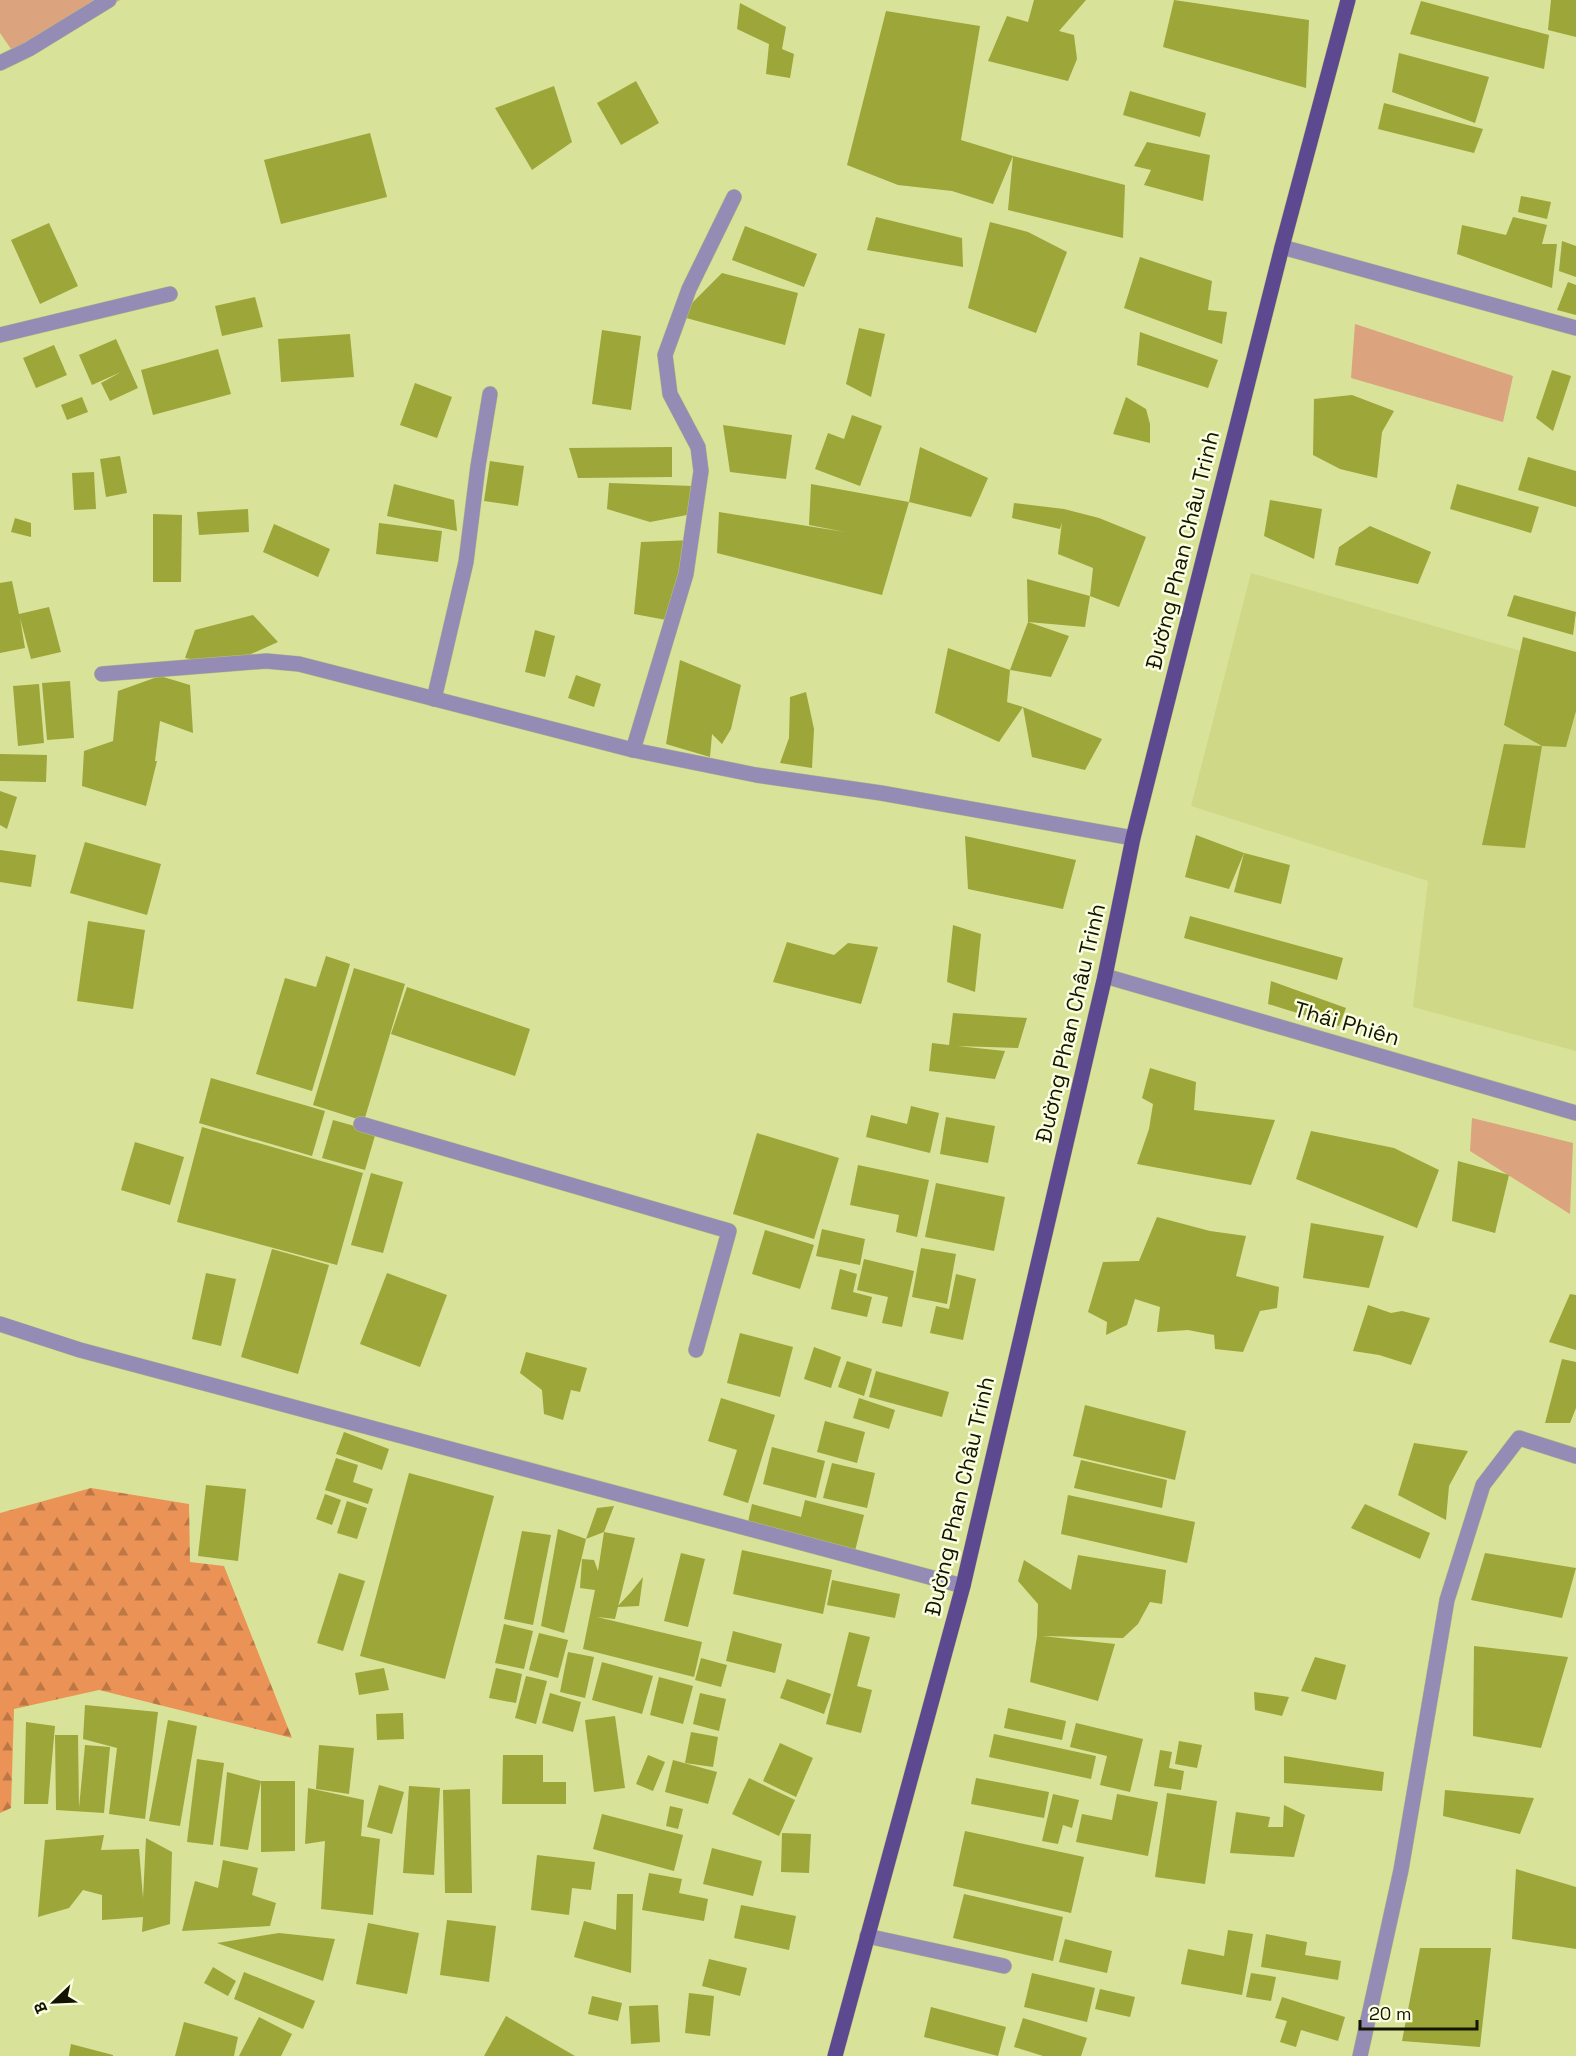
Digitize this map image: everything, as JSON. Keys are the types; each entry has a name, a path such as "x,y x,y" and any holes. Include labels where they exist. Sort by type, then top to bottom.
{"main road":[{"name":"Đường Phan Châu Trinh","path":"835,2056 963,1586 1105,976 1133,838 1282,248 1348,0"}],"street":[{"path":"0,63 29,49 108,0"},
{"path":"633,750 686,574 701,471 698,447 670,394 665,355 689,289 734,197"},
{"path":"1282,248 1576,328"},
{"path":"0,335 170,294"},
{"path":"434,699 466,562 477,466 490,394"},
{"path":"102,674 266,661 299,664 633,750 756,774 881,793 1133,838"},
{"name":"Thái Phiên","path":"1105,976 1576,1113"},
{"path":"361,1124 729,1231 696,1350"},
{"path":"0,1324 80,1350 963,1586"},
{"path":"1360,2056 1401,1870 1447,1600 1482,1485 1519,1438 1576,1456"},
{"path":"867,1936 1004,1966"}],"shaded area":[{"path":"0,0 120,0 20,62 0,33"},
{"path":"1355,324 1513,376 1503,422 1351,378"},
{"path":"1251,573 1576,667 1576,1051 1413,1007 1428,881 1191,806"},
{"path":"1472,1118 1573,1143 1570,1214 1470,1151"}],"green space":[{"path":"91,1488 189,1504 190,1562 224,1566 292,1738 99,1690 14,1709 11,1808 0,1813 0,1513"}],"building":[{"path":"1034,0 1086,0 1059,31 1074,35 1077,59 1068,81 988,61 1007,16 1028,22"},
{"path":"1174,0 1309,20 1306,88 1163,47"},
{"path":"1551,0 1576,0 1576,37 1548,30"},
{"path":"1421,1 1549,35 1544,69 1410,34"},
{"path":"740,3 786,27 782,49 794,54 790,78 766,74 769,44 737,29"},
{"path":"886,11 980,26 961,140 1013,156 993,204 952,191 898,185 847,165"},
{"path":"1399,53 1489,77 1475,123 1392,92"},
{"path":"636,81 659,123 621,145 597,103"},
{"path":"554,86 572,142 532,170 495,108"},
{"path":"1130,91 1206,113 1200,137 1123,115"},
{"path":"1384,103 1483,129 1474,153 1378,129"},
{"path":"370,133 387,197 281,224 264,160"},
{"path":"1147,142 1210,155 1203,201 1144,185 1151,170 1134,166"},
{"path":"1013,156 1125,185 1123,238 1008,210"},
{"path":"1521,196 1551,202 1547,219 1518,212"},
{"path":"876,217 962,238 963,267 867,250"},
{"path":"1513,217 1547,225 1542,244 1557,244 1552,288 1457,254 1462,225 1506,235"},
{"path":"990,222 1028,232 1067,252 1036,333 968,308"},
{"path":"49,223 78,286 40,304 11,240"},
{"path":"745,226 817,254 804,287 732,260"},
{"path":"1562,241 1576,246 1576,277 1559,271"},
{"path":"1140,257 1212,281 1208,310 1227,312 1222,344 1124,308"},
{"path":"722,273 798,293 785,345 679,316"},
{"path":"1568,282 1576,285 1576,315 1557,310"},
{"path":"255,297 263,327 222,336 215,306"},
{"path":"859,328 885,334 871,397 846,384"},
{"path":"602,330 641,336 631,410 592,404"},
{"path":"1140,332 1218,360 1208,388 1137,365"},
{"path":"350,334 354,377 281,382 278,339"},
{"path":"116,339 138,388 110,401 101,383 121,372 92,385 79,355"},
{"path":"54,345 67,375 36,388 23,358"},
{"path":"218,349 231,394 153,415 141,370"},
{"path":"1552,370 1571,376 1553,431 1536,418"},
{"path":"415,383 452,397 437,438 400,425"},
{"path":"1352,395 1394,411 1382,432 1377,478 1340,469 1313,455 1314,399"},
{"path":"82,397 88,412 67,420 61,405"},
{"path":"1126,397 1146,409 1150,424 1150,443 1113,434"},
{"path":"852,415 882,426 860,486 815,469 828,433 844,439"},
{"path":"723,425 792,435 786,479 730,472"},
{"path":"672,447 672,477 578,478 569,448"},
{"path":"920,447 988,478 971,517 909,502"},
{"path":"120,456 127,493 106,497 100,459"},
{"path":"1528,457 1576,471 1576,507 1518,490"},
{"path":"490,461 524,466 518,506 484,501"},
{"path":"94,472 96,509 74,510 72,473"},
{"path":"609,483 693,486 687,515 650,522 607,509"},
{"path":"394,484 454,500 457,531 387,516"},
{"path":"811,484 909,502 882,595 717,553 719,512 845,532 809,525"},
{"path":"1457,484 1539,507 1531,533 1450,509"},
{"path":"1270,500 1322,509 1314,559 1264,536"},
{"path":"1014,503 1064,509 1099,518 1146,537 1119,607 1090,596 1093,568 1058,554 1062,522 1060,529 1012,518"},
{"path":"248,509 249,532 199,535 197,512"},
{"path":"153,514 182,515 181,582 153,582"},
{"path":"15,518 31,523 31,537 11,532"},
{"path":"379,523 442,531 438,562 376,554"},
{"path":"274,524 330,549 318,577 263,552"},
{"path":"1370,526 1431,552 1418,584 1335,565 1339,547"},
{"path":"694,540 677,622 634,614 641,542"},
{"path":"1027,579 1090,596 1085,627 1028,622"},
{"path":"12,581 19,614 49,607 61,652 31,659 20,618 25,648 0,653 0,583"},
{"path":"1514,595 1576,612 1573,635 1507,616"},
{"path":"253,615 278,642 251,654 240,668 185,658 195,630"},
{"path":"1028,622 1069,636 1051,677 1010,670"},
{"path":"535,630 555,636 545,677 525,672"},
{"path":"1523,637 1576,652 1576,711 1566,747 1542,746 1504,725"},
{"path":"948,648 1010,670 1007,702 1023,707 999,742 935,713"},
{"path":"680,660 741,685 731,729 722,744 712,734 710,757 666,744"},
{"path":"576,675 601,684 594,707 568,698"},
{"path":"160,676 190,685 193,733 160,721 155,761 157,761 146,806 82,786 84,751 113,741 118,691"},
{"path":"70,681 74,738 47,740 42,683"},
{"path":"39,684 44,743 18,746 13,686"},
{"path":"806,692 814,729 812,768 780,763 789,738 790,697"},
{"path":"1023,707 1102,739 1085,770 1032,757"},
{"path":"1504,744 1542,746 1525,848 1482,845"},
{"path":"0,754 47,755 46,782 0,781"},
{"path":"0,791 17,797 7,829 0,825"},
{"path":"1196,835 1244,853 1229,889 1185,877"},
{"path":"965,836 1076,860 1063,909 968,889"},
{"path":"85,842 161,864 147,915 70,893"},
{"path":"0,850 36,855 31,887 0,882"},
{"path":"1244,853 1290,865 1281,904 1234,892"},
{"path":"1190,916 1343,958 1337,980 1184,938"},
{"path":"88,921 145,930 133,1009 77,1001"},
{"path":"953,925 981,934 975,992 947,982"},
{"path":"787,942 834,955 848,943 878,947 861,1004 773,982"},
{"path":"326,956 350,964 312,1091 256,1074 285,978 316,987"},
{"path":"354,968 405,984 364,1121 313,1105"},
{"path":"1271,981 1346,1008 1339,1026 1268,1004"},
{"path":"407,987 530,1029 515,1076 391,1034"},
{"path":"953,1013 1027,1018 1018,1048 957,1046 1005,1051 995,1079 929,1071 932,1043 949,1045"},
{"path":"1150,1068 1196,1082 1194,1110 1275,1120 1251,1185 1137,1164 1149,1129 1153,1104 1142,1098"},
{"path":"211,1078 325,1111 312,1156 199,1123"},
{"path":"911,1106 939,1113 930,1153 866,1137 871,1115 907,1124"},
{"path":"946,1117 995,1126 988,1163 940,1154"},
{"path":"333,1120 376,1132 365,1170 322,1158"},
{"path":"202,1127 363,1173 337,1265 177,1222"},
{"path":"1311,1131 1394,1148 1439,1170 1417,1228 1296,1179"},
{"path":"757,1133 839,1158 814,1239 733,1214"},
{"path":"135,1142 184,1157 170,1205 121,1190"},
{"path":"1458,1161 1509,1175 1495,1233 1452,1221"},
{"path":"858,1165 929,1180 917,1237 896,1232 899,1215 850,1205"},
{"path":"371,1173 403,1182 383,1253 351,1245"},
{"path":"936,1183 1005,1197 994,1251 925,1237"},
{"path":"1157,1217 1210,1231 1246,1236 1236,1276 1279,1287 1277,1308 1260,1311 1243,1352 1215,1349 1214,1335 1188,1330 1157,1332 1160,1307 1135,1299 1127,1325 1106,1335 1107,1322 1088,1312 1103,1262 1139,1261"},
{"path":"1311,1223 1384,1236 1369,1288 1303,1278"},
{"path":"822,1229 865,1239 860,1265 816,1256"},
{"path":"765,1230 814,1245 800,1289 752,1274"},
{"path":"921,1248 956,1254 947,1304 912,1297"},
{"path":"272,1249 329,1265 298,1374 241,1357"},
{"path":"864,1259 914,1271 902,1327 882,1323 888,1297 857,1290"},
{"path":"840,1269 857,1274 853,1292 872,1297 867,1317 831,1309"},
{"path":"206,1273 236,1279 221,1346 192,1339"},
{"path":"387,1273 447,1295 420,1367 360,1344"},
{"path":"956,1274 976,1279 963,1340 930,1333 936,1306 949,1309"},
{"path":"1570,1294 1576,1295 1576,1350 1549,1342"},
{"path":"1368,1305 1391,1313 1402,1311 1430,1318 1411,1365 1379,1355 1353,1351"},
{"path":"740,1333 793,1347 780,1397 727,1383"},
{"path":"814,1347 841,1357 831,1388 804,1379"},
{"path":"526,1352 587,1368 580,1392 571,1390 563,1420 544,1414 542,1390 520,1373"},
{"path":"1562,1359 1576,1362 1576,1408 1570,1423 1545,1423"},
{"path":"847,1361 872,1369 864,1396 838,1387"},
{"path":"876,1371 949,1392 942,1417 869,1397"},
{"path":"721,1398 775,1415 748,1503 723,1495 737,1450 708,1441"},
{"path":"859,1398 895,1410 889,1429 853,1418"},
{"path":"1085,1405 1186,1431 1175,1480 1073,1456"},
{"path":"825,1421 865,1432 857,1463 817,1452"},
{"path":"344,1432 389,1449 382,1470 336,1454"},
{"path":"1414,1443 1468,1451 1449,1486 1446,1520 1398,1495"},
{"path":"772,1447 825,1461 816,1498 763,1484"},
{"path":"336,1458 358,1465 353,1482 373,1489 368,1504 325,1490"},
{"path":"1081,1460 1167,1480 1162,1508 1074,1488"},
{"path":"832,1463 875,1473 867,1508 823,1498"},
{"path":"409,1473 494,1496 445,1679 360,1656"},
{"path":"206,1485 246,1489 238,1561 198,1556"},
{"path":"325,1494 341,1500 332,1525 316,1519"},
{"path":"1068,1495 1195,1522 1187,1563 1061,1534"},
{"path":"805,1500 864,1515 855,1551 748,1522 752,1504 801,1517"},
{"path":"347,1501 367,1508 357,1539 337,1533"},
{"path":"1365,1504 1430,1533 1420,1559 1351,1528"},
{"path":"614,1506 604,1532 586,1539 597,1508"},
{"path":"558,1529 586,1539 564,1633 541,1626"},
{"path":"522,1531 551,1535 533,1625 504,1619"},
{"path":"604,1532 635,1538 615,1619 597,1617 702,1642 694,1677 583,1649 595,1590 580,1588 582,1559 594,1560 598,1571"},
{"path":"742,1550 832,1570 823,1614 733,1594"},
{"path":"681,1553 705,1559 688,1627 664,1621"},
{"path":"1485,1553 1576,1568 1562,1618 1471,1600"},
{"path":"1078,1555 1166,1570 1162,1604 1150,1602 1138,1624 1123,1638 1042,1636 1115,1644 1098,1701 1030,1682 1037,1636 1038,1604 1018,1581 1024,1560 1071,1590"},
{"path":"339,1573 365,1581 343,1651 317,1643"},
{"path":"643,1577 639,1606 617,1607 631,1592"},
{"path":"832,1580 900,1594 895,1618 827,1605"},
{"path":"504,1624 533,1631 524,1669 495,1663"},
{"path":"733,1631 782,1644 775,1673 726,1661"},
{"path":"849,1632 870,1637 857,1686 872,1690 861,1733 826,1724"},
{"path":"539,1633 568,1640 558,1678 529,1670"},
{"path":"1474,1646 1568,1657 1541,1748 1473,1736"},
{"path":"568,1652 594,1657 585,1698 560,1692"},
{"path":"1315,1657 1346,1665 1336,1700 1301,1691"},
{"path":"701,1658 727,1665 721,1687 695,1680"},
{"path":"602,1662 653,1676 642,1714 592,1700"},
{"path":"384,1668 389,1690 359,1695 355,1673"},
{"path":"496,1668 522,1674 516,1703 489,1698"},
{"path":"526,1676 547,1681 536,1724 515,1718"},
{"path":"659,1677 693,1686 683,1724 650,1715"},
{"path":"787,1679 831,1694 824,1714 780,1698"},
{"path":"1254,1692 1289,1697 1282,1716 1255,1710"},
{"path":"550,1693 581,1702 573,1732 542,1723"},
{"path":"700,1693 726,1699 719,1731 693,1724"},
{"path":"85,1705 158,1712 145,1819 109,1814 117,1748 83,1739"},
{"path":"1008,1708 1066,1721 1062,1740 1004,1728"},
{"path":"403,1713 404,1739 377,1740 376,1714"},
{"path":"615,1716 625,1788 594,1792 585,1720"},
{"path":"168,1720 197,1726 180,1826 149,1821"},
{"path":"26,1722 55,1726 48,1804 24,1804"},
{"path":"1076,1723 1143,1739 1130,1792 1100,1785 1107,1756 1070,1747"},
{"path":"691,1732 718,1737 713,1767 685,1763"},
{"path":"994,1734 1096,1756 1091,1779 989,1757"},
{"path":"55,1735 78,1735 79,1808 85,1745 110,1747 104,1813 56,1810"},
{"path":"1179,1741 1202,1745 1197,1768 1175,1764"},
{"path":"780,1743 813,1758 796,1797 763,1781"},
{"path":"319,1745 354,1748 349,1794 316,1789"},
{"path":"1160,1750 1172,1752 1169,1768 1184,1771 1181,1790 1154,1786"},
{"path":"503,1755 543,1755 543,1782 566,1782 566,1804 502,1804"},
{"path":"648,1755 665,1762 653,1791 636,1784"},
{"path":"1284,1756 1384,1772 1382,1791 1284,1783"},
{"path":"197,1759 224,1763 213,1845 187,1842"},
{"path":"673,1760 717,1772 708,1804 665,1792"},
{"path":"227,1772 261,1781 248,1850 220,1846"},
{"path":"749,1778 795,1800 779,1836 732,1814"},
{"path":"976,1778 1049,1792 1044,1818 971,1804"},
{"path":"261,1781 295,1781 295,1851 261,1852"},
{"path":"379,1785 404,1792 392,1834 367,1827"},
{"path":"409,1786 440,1788 434,1875 403,1873"},
{"path":"308,1788 364,1800 361,1836 380,1839 373,1915 321,1909 325,1841 305,1844"},
{"path":"470,1789 472,1893 445,1893 443,1790"},
{"path":"1445,1790 1534,1798 1520,1834 1443,1816"},
{"path":"1167,1793 1217,1801 1205,1884 1155,1877"},
{"path":"1053,1794 1079,1800 1072,1828 1063,1825 1058,1844 1042,1841"},
{"path":"1117,1794 1158,1802 1148,1856 1076,1842 1082,1814 1112,1820"},
{"path":"1284,1805 1305,1815 1294,1857 1230,1853 1236,1812 1270,1817 1268,1827 1283,1827"},
{"path":"670,1806 683,1809 678,1829 666,1826"},
{"path":"602,1814 683,1835 674,1871 593,1849"},
{"path":"965,1831 1084,1857 1071,1913 953,1886"},
{"path":"782,1833 811,1834 809,1873 781,1872"},
{"path":"104,1835 101,1850 139,1849 143,1898 146,1838 172,1852 170,1924 142,1932 143,1917 102,1920 102,1895 83,1890 69,1908 38,1917 45,1840"},
{"path":"712,1848 762,1861 753,1896 703,1884"},
{"path":"537,1855 595,1862 591,1890 572,1888 569,1915 531,1910"},
{"path":"223,1860 258,1868 252,1895 276,1903 270,1926 182,1931 195,1881 218,1888"},
{"path":"1516,1869 1576,1887 1576,1949 1512,1939"},
{"path":"649,1873 682,1879 679,1893 708,1899 704,1921 642,1910"},
{"path":"617,1894 633,1894 631,1973 574,1957 584,1921 616,1930"},
{"path":"964,1894 1063,1917 1053,1961 953,1938"},
{"path":"741,1905 796,1916 789,1950 734,1938"},
{"path":"447,1920 496,1926 489,1982 440,1975"},
{"path":"368,1923 419,1933 407,1994 356,1984"},
{"path":"1228,1930 1253,1934 1242,1995 1181,1984 1188,1949 1224,1956"},
{"path":"279,1933 335,1939 323,1981 217,1943"},
{"path":"1266,1934 1307,1942 1305,1955 1341,1961 1338,1980 1261,1967"},
{"path":"1065,1939 1112,1951 1107,1973 1059,1962"},
{"path":"1420,1948 1491,1948 1480,2047 1402,2041"},
{"path":"709,1959 747,1968 740,1996 702,1986"},
{"path":"213,1967 236,1981 228,1996 204,1983"},
{"path":"244,1972 315,2001 303,2029 234,1999"},
{"path":"1032,1973 1095,1988 1087,2022 1024,2007"},
{"path":"1251,1973 1276,1977 1271,2001 1246,1997"},
{"path":"1100,1989 1135,1997 1130,2017 1095,2009"},
{"path":"689,1993 714,1996 710,2036 685,2033"},
{"path":"592,1996 622,2003 618,2021 588,2014"},
{"path":"1282,1997 1345,2017 1338,2041 1301,2030 1296,2047 1280,2042 1287,2021 1275,2018"},
{"path":"658,2005 660,2042 631,2044 629,2006"},
{"path":"931,2007 1006,2027 998,2056 924,2037"},
{"path":"506,2016 575,2056 484,2056"},
{"path":"259,2017 292,2034 281,2056 239,2056"},
{"path":"1023,2018 1087,2038 1081,2056 1043,2056 1014,2047"},
{"path":"184,2022 238,2037 234,2056 175,2056"},
{"path":"71,2044 113,2055 113,2056 69,2056"}]}
